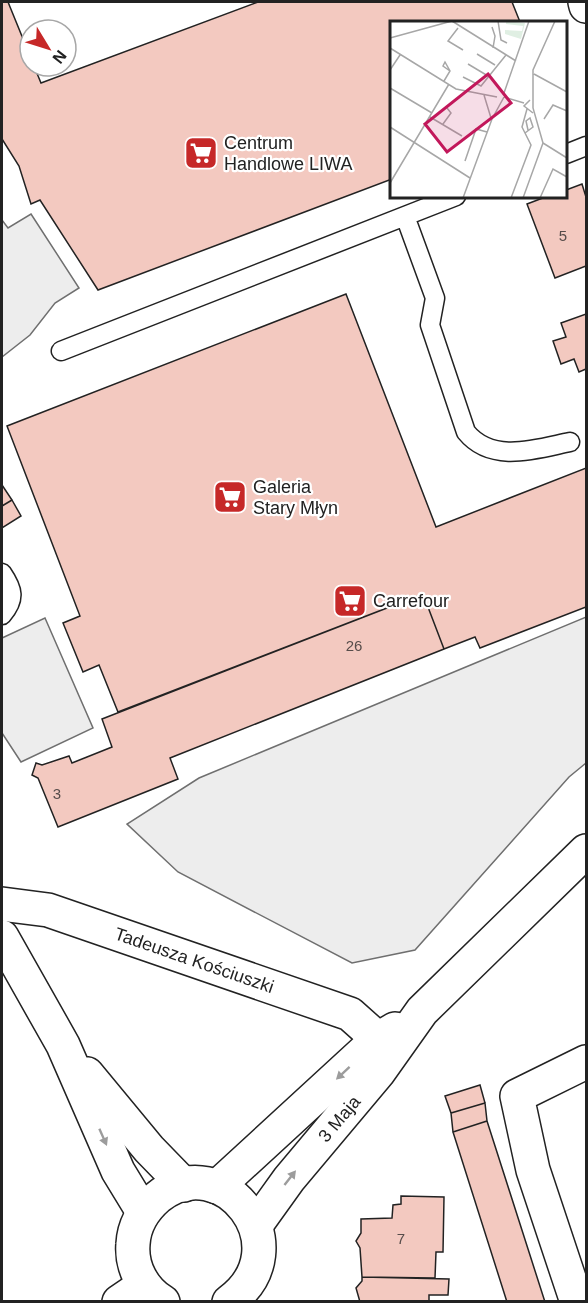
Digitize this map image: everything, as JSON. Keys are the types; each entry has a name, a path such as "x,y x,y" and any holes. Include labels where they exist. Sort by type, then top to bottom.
{"street":[{"path":"585,2 586,6"},
{"name":"3 Maja","path":"256,1225 289,1179 378,1073 422,1011 586,851"},
{"name":"Tadeusza Kościuszki","path":"2,904 48,910 350,1014 378,1039"},
{"path":"2,936 63,1045 118,1171 144,1212"},
{"name":"3 Maja","path":"217,1188 378,1039 422,1011"},
{"path":"63,1045 149,1149 184,1185"},
{"path":"577,1282 533,1170 517,1096 586,1062"},
{"path":"142,1296 133,1249 137,1223 144,1212 161,1195 184,1185 217,1188 233,1196 247,1209 256,1225 260,1243 258,1261 252,1279 238,1299"}],"lane":[{"path":"567,154 586,146"},
{"path":"61,351 451,198"},
{"path":"405,216 435,298 430,325 466,432 479,444 500,451 522,452 570,442"},
{"path":"2,573 13,591 12,598 2,615"}],"shaded area":[{"path":"31,214 79,288 55,303 30,335 2,357 2,220 8,228"},
{"path":"586,617 586,763 569,777 415,950 352,963 178,872 127,824 199,778"},
{"path":"45,618 93,728 21,762 2,733 2,638"}],"building":[{"name":"Centrum Handlowe LIWA","path":"2,2 8,2 18,27 18,78 39,78 41,83 54,78 78,78 78,69 258,2 512,2 520,21 390,21 390,180 98,290 40,200 31,204 19,166 2,139"},
{"path":"582,184 586,197 586,266 555,278 527,204 543,198 567,198 567,190"},
{"name":"Galeria Stary Młyn","path":"346,294 436,527 586,468 586,607 480,648 475,637 444,649 423,594 118,712 99,665 83,672 63,623 80,616 7,426"},
{"path":"586,314 586,369 579,372 574,359 561,364 553,341 566,337 561,323"},
{"path":"2,485 12,500 2,506"},
{"path":"12,500 21,516 2,528 2,506"},
{"path":"423,594 444,649 170,758 178,779 58,827 38,778 32,775 36,763 42,765 69,756 72,763 112,747 102,719"},
{"path":"480,1085 485,1103 451,1113 445,1096"},
{"path":"485,1103 487,1121 453,1132 451,1113"},
{"path":"487,1121 545,1302 507,1302 453,1132"},
{"path":"401,1196 444,1197 443,1252 436,1252 435,1278 362,1277 360,1248 356,1241 361,1233 361,1219 392,1218 393,1205 401,1204"},
{"path":"362,1277 449,1279 448,1295 429,1295 429,1302 360,1302 356,1288 362,1281"}],"place":[{"name":"Centrum Handlowe LIWA","path":"201,153"},
{"name":"Galeria Stary Młyn","path":"230,497"},
{"name":"Carrefour","path":"350,601"}]}
